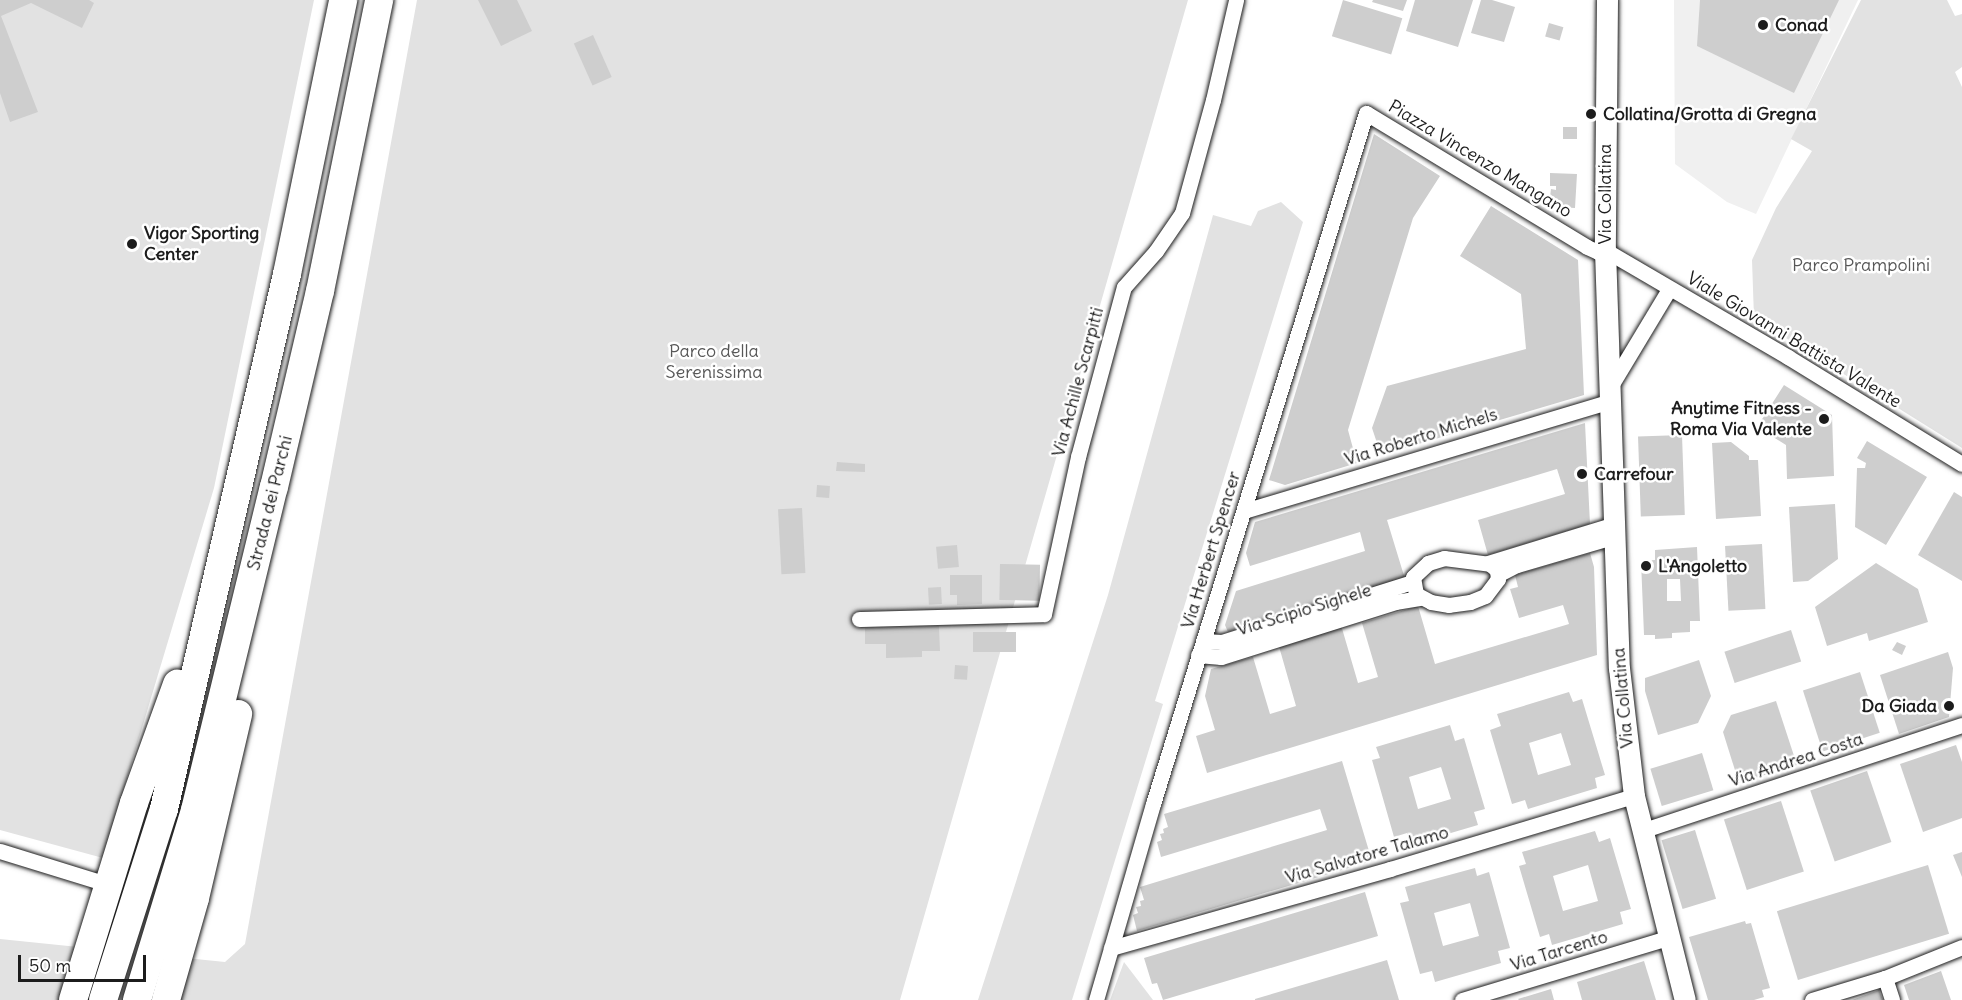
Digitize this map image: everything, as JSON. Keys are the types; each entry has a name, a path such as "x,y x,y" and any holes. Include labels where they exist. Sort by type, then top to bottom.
{"highway":[{"name":"Strada dei Parchi","path":"103,1000 164,809 287,274 343,0"},
{"name":"Strada dei Parchi","path":"137,1000 195,810 274,487 324,269 380,0"},
{"path":"166,1000 212,830 243,688 274,487"},
{"path":"73,1000 134,803 224,548"}],"street":[{"name":"Via Achille Scarpitti","path":"859,619 1044,614 1078,457 1124,287 1156,250 1182,213 1213,100 1236,0"},
{"name":"Via Collatina","path":"1604,1 1605,250 1619,668 1634,796 1684,1000"},
{"name":"Piazza Vincenzo Mangano","path":"1366,113 1587,247 1598,252 1605,250"},
{"name":"Via Herbert Spencer","path":"1096,1000 1201,648 1366,113"},
{"name":"Viale Giovanni Battista Valente","path":"1605,250 1788,357 1962,464"},
{"path":"1610,395 1669,289"},
{"name":"Via Roberto Michels","path":"1244,511 1610,395"},
{"name":"Via Scipio Sighele","path":"1201,648 1412,582 1420,568 1436,559 1493,569 1616,530"},
{"name":"Via Scipio Sighele","path":"1201,648 1221,657 1395,602 1421,598 1439,604 1470,602 1491,590 1493,569"},
{"path":"1412,582 1414,590 1421,598"},
{"name":"Via Andrea Costa","path":"1641,831 1962,725"},
{"name":"Via Salvatore Talamo","path":"1111,948 1390,870 1634,796"},
{"path":"0,851 98,881"},
{"name":"Via Tarcento","path":"1470,999 1667,938"},
{"path":"1812,1000 1885,978 1962,947"},
{"path":"1885,978 1892,1000"}],"shaded area":[{"path":"1674,0 1858,0 1756,214 1727,202 1675,164"}],"green space":[{"name":"Vigor Sporting Center","path":"0,0 314,0 214,488 103,858 0,830"},
{"name":"Parco della Serenissima","path":"417,0 1188,0 900,1000 0,1000 0,939 225,962 245,944"},
{"name":"Parco Prampolini","path":"1861,0 1947,0 1955,16 1962,14 1962,67 1955,72 1962,87 1962,448 1754,318 1752,260 1776,208 1812,151 1791,139"},
{"path":"1281,202 1303,222 1155,701 1163,704 1072,1000 978,1000 1108,595 1213,215 1251,226 1258,211"},
{"path":"1124,962 1153,1000 1110,1000"}],"building":[{"path":"0,0 89,0 94,3 82,28 31,3 1,16 38,112 10,122 0,93"},
{"path":"478,0 517,0 532,31 501,46"},
{"path":"1343,0 1402,18 1391,54 1332,36"},
{"path":"1373,0 1407,0 1403,11 1372,2"},
{"path":"1415,0 1473,0 1458,47 1406,31"},
{"path":"1481,0 1492,0 1515,7 1504,42 1471,33"},
{"name":"Conad","path":"1700,0 1839,0 1794,93 1697,46"},
{"path":"1549,23 1563,27 1560,41 1545,36"},
{"path":"593,35 612,77 593,86 574,44"},
{"path":"1563,127 1577,127 1577,139 1563,139"},
{"path":"1374,134 1440,176 1413,218 1348,430 1357,463 1285,485 1269,480"},
{"path":"1550,173 1577,174 1575,208 1555,207 1556,198 1550,197 1551,189 1556,190 1556,186 1550,186"},
{"path":"1491,206 1578,260 1584,395 1381,455 1372,428 1387,386 1526,349 1521,294 1460,256"},
{"path":"1784,385 1832,415 1834,476 1787,479 1786,445 1757,427"},
{"path":"1585,423 1590,524 1488,555 1478,520 1565,494 1557,469 1387,520 1405,579 1228,632 1225,625 1236,591 1365,551 1360,532 1250,566 1246,553 1255,522"},
{"path":"1682,435 1685,515 1641,516 1638,437"},
{"path":"1867,441 1927,477 1886,545 1855,527 1857,468 1865,468 1866,463 1857,458"},
{"path":"1731,442 1749,456 1749,460 1758,460 1761,516 1716,519 1712,443"},
{"path":"837,462 865,464 865,472 836,471"},
{"path":"817,485 830,486 829,498 816,497"},
{"path":"1954,492 1962,497 1962,581 1918,555"},
{"path":"1835,504 1838,559 1808,581 1793,582 1789,507"},
{"path":"802,508 805,573 781,574 778,509"},
{"path":"1762,544 1765,609 1728,611 1725,546"},
{"path":"957,545 959,567 938,569 936,547"},
{"path":"1697,547 1700,621 1690,621 1690,632 1672,633 1672,638 1655,639 1655,635 1644,635 1641,561 1655,560 1655,550","holes":["1667,579 1680,579 1681,601 1667,601"]},
{"path":"1590,553 1594,567 1597,655 1207,773 1196,736 1215,730 1205,696 1211,669 1253,657 1270,714 1296,706 1278,643 1341,625 1358,683 1378,677 1362,623 1418,606 1435,664 1569,624 1563,605 1519,618 1510,589 1518,587 1515,575"},
{"path":"1876,563 1918,589 1928,622 1869,641 1867,633 1827,646 1815,607"},
{"path":"1000,564 1040,565 1039,601 999,600"},
{"path":"950,575 982,575 982,604 957,605 957,595 950,595"},
{"path":"941,587 942,604 929,605 928,588"},
{"path":"939,626 940,651 922,651 922,657 886,658 886,644 865,644 865,628"},
{"path":"1791,630 1801,661 1735,683 1724,652"},
{"path":"973,632 1016,632 1016,652 973,652"},
{"path":"1897,642 1906,646 1902,655 1892,650"},
{"path":"1948,652 1953,668 1949,717 1899,734 1880,675"},
{"path":"1699,660 1711,696 1698,723 1658,735 1645,691 1645,678"},
{"path":"955,665 968,666 967,680 954,679"},
{"path":"1860,672 1880,733 1823,751 1803,691"},
{"path":"1569,692 1573,702 1582,699 1605,775 1595,778 1597,788 1528,809 1525,800 1512,804 1490,730 1501,726 1497,714","holes":["1561,733 1571,765 1538,775 1529,743"]},
{"path":"1776,701 1797,765 1739,783 1723,732 1731,715"},
{"path":"1450,725 1455,741 1464,738 1485,809 1474,812 1478,825 1410,845 1407,833 1394,837 1372,760 1380,758 1376,747","holes":["1441,767 1451,799 1418,809 1409,777"]},
{"path":"1956,745 1962,762 1962,818 1923,832 1900,764"},
{"path":"1702,753 1713,790 1662,806 1650,769"},
{"path":"1342,761 1372,861 1137,931 1133,915 1138,913 1136,907 1141,906 1140,901 1144,900 1140,887 1327,830 1320,809 1161,857 1157,842 1162,840 1160,834 1164,833 1163,829 1168,827 1164,814"},
{"path":"1867,771 1891,842 1835,861 1810,791"},
{"path":"1781,801 1804,871 1747,890 1724,820"},
{"path":"1695,830 1716,899 1683,909 1662,840"},
{"path":"1595,831 1599,842 1610,838 1631,909 1620,912 1623,924 1552,945 1549,934 1540,937 1519,866 1526,864 1522,852","holes":["1588,865 1598,901 1563,911 1553,876"]},
{"path":"1962,852 1962,877 1953,855"},
{"path":"1928,865 1949,934 1798,980 1777,911"},
{"path":"1475,868 1477,876 1489,872 1510,948 1498,951 1501,963 1435,982 1432,971 1420,974 1400,903 1409,901 1405,887","holes":["1470,903 1479,936 1443,946 1434,913"]},
{"path":"1365,892 1378,936 1163,1000 1157,983 1152,984 1144,958"},
{"path":"1745,921 1746,924 1751,923 1770,988 1762,990 1764,997 1754,1000 1708,1000 1689,937"},
{"path":"1387,960 1399,1000 1255,1000 1255,999"},
{"path":"1644,961 1656,1000 1582,1000 1577,982"},
{"path":"1941,971 1951,1000 1909,1000 1904,985"},
{"path":"1551,989 1554,1000 1518,999"},
{"path":"1879,990 1883,1000 1852,1000"}],"place":[{"name":"Conad","path":"1763,25"},
{"name":"Collatina/Grotta di Gregna","path":"1591,114"},
{"name":"Vigor Sporting Center","path":"132,244"},
{"name":"Anytime Fitness - Roma Via Valente","path":"1824,419"},
{"name":"Carrefour","path":"1582,474"},
{"name":"L'Angoletto","path":"1646,566"},
{"name":"Da Giada","path":"1949,706"}]}
